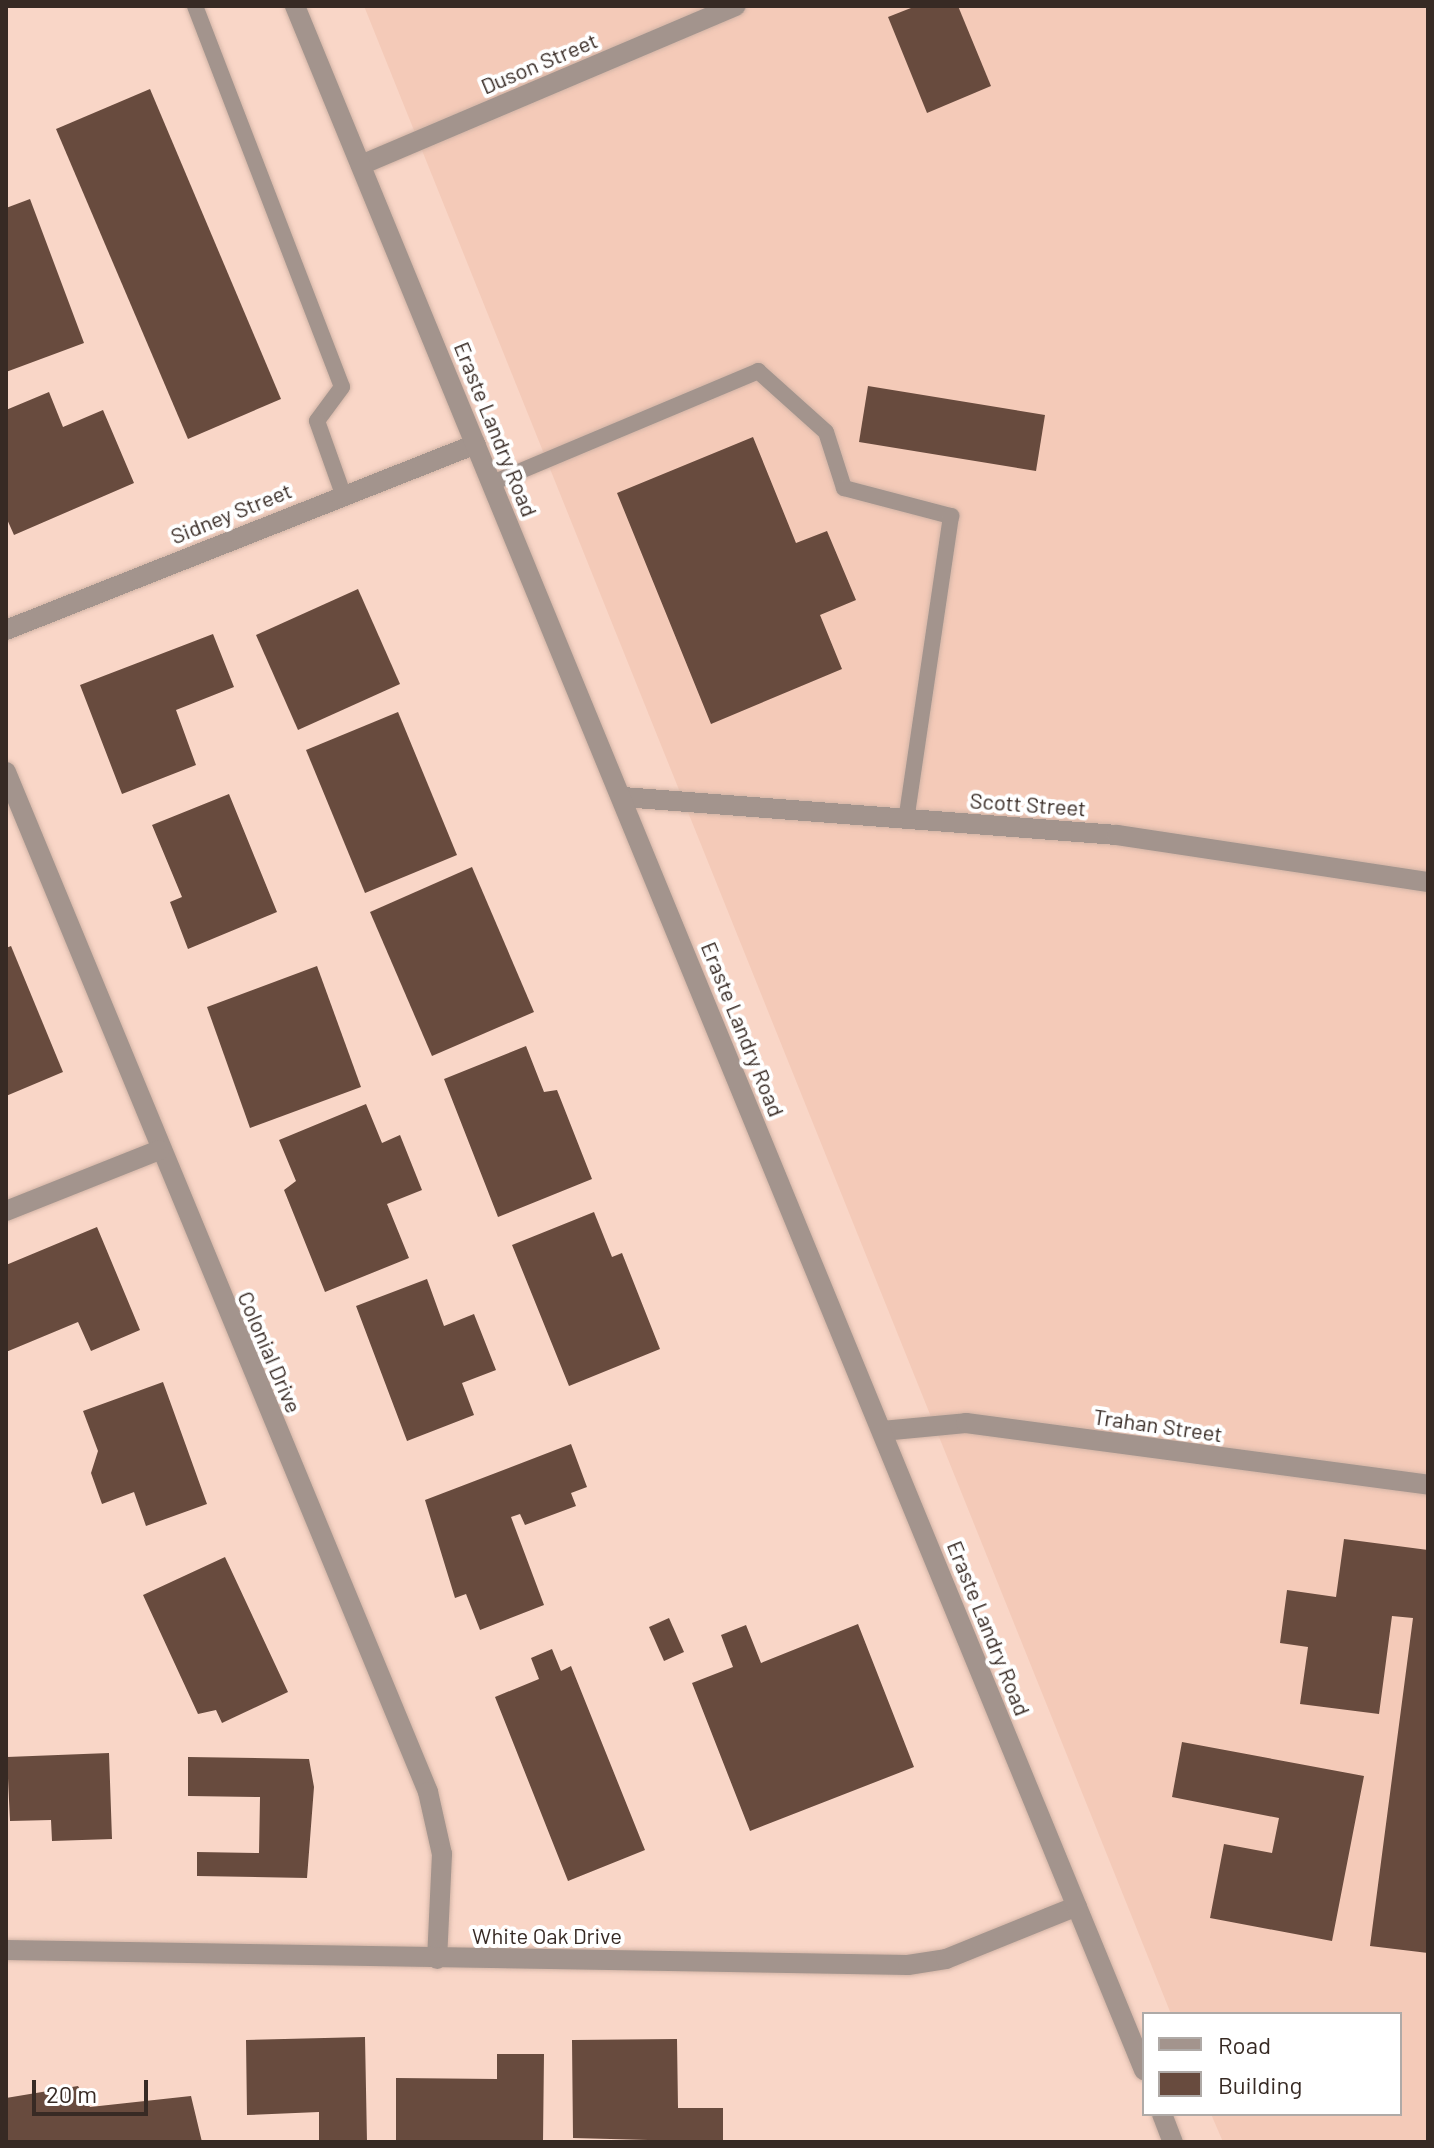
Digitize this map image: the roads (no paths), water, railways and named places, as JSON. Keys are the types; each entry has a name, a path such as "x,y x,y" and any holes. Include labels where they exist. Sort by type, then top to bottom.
{"street":[{"name":"Eraste Landry Road","path":"295,6 623,797 1142,2065"},
{"name":"Duson Street","path":"361,165 736,6"},
{"name":"Sidney Street","path":"6,630 343,494 476,444"},
{"name":"Colonial Drive","path":"6,772 159,1150 428,1792 442,1854 437,1959"},
{"name":"Scott Street","path":"623,797 1117,835 1428,882"},
{"path":"6,1211 159,1150"},
{"name":"Trahan Street","path":"882,1431 966,1423 1428,1485"},
{"name":"White Oak Drive","path":"6,1950 908,1965 946,1959 1077,1906"},
{"path":"1163,2116 1173,2142"}],"lane":[{"path":"195,6 342,387 317,421 343,494"},
{"path":"492,483 758,371 826,432 844,488 951,516 906,820"}]}
